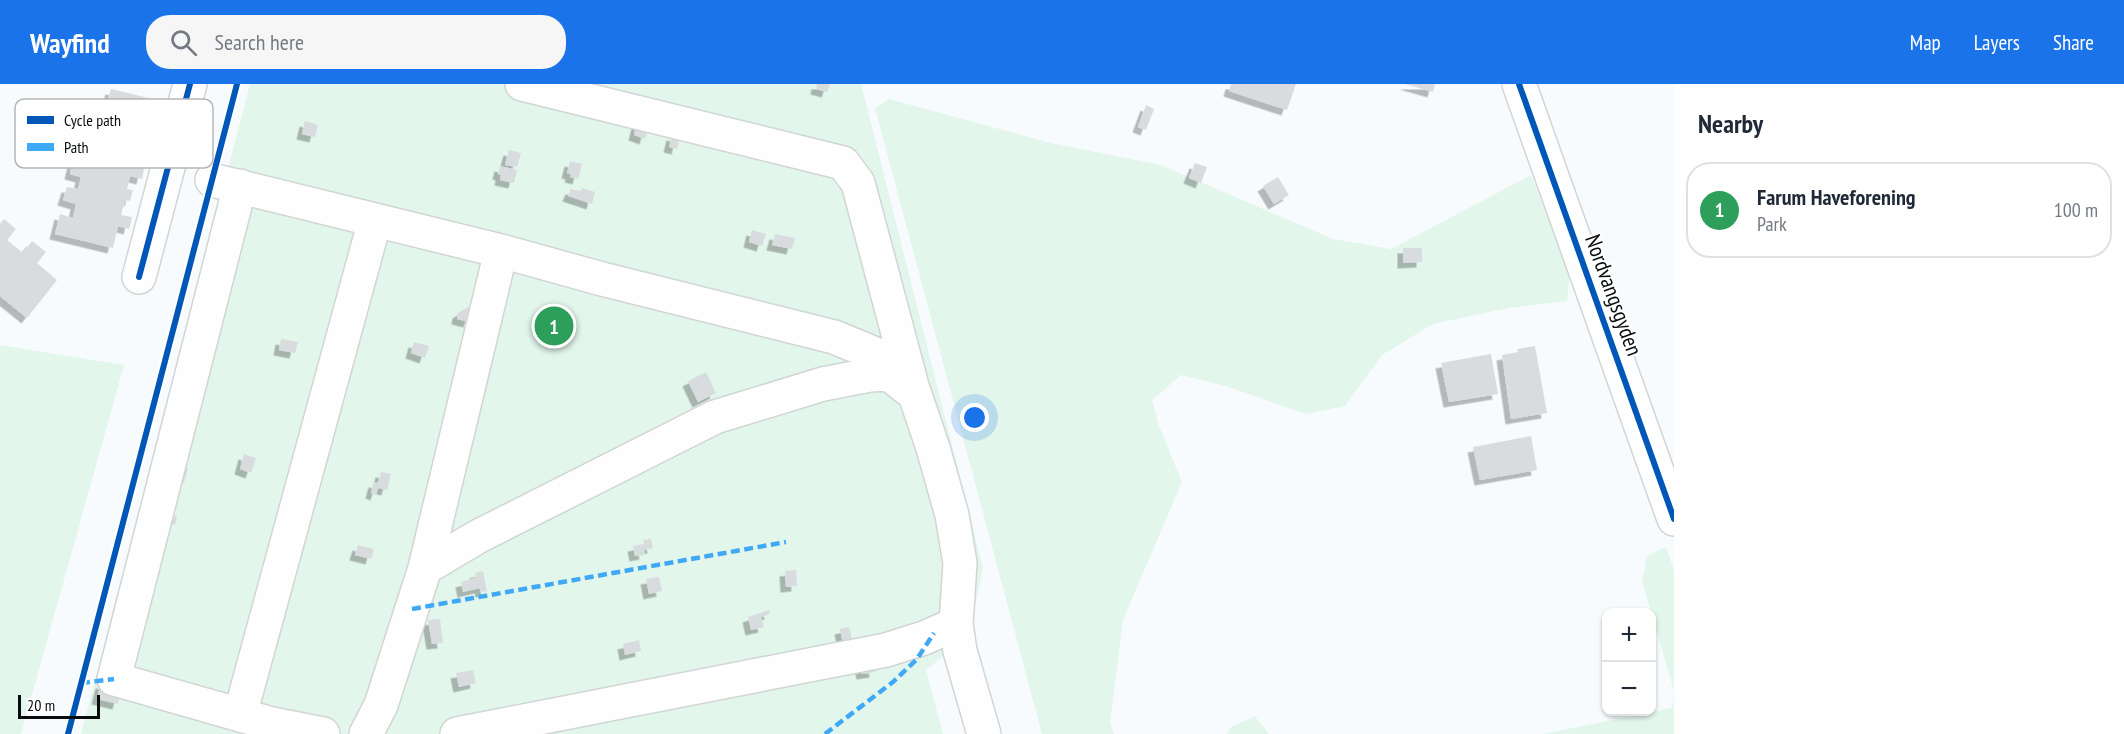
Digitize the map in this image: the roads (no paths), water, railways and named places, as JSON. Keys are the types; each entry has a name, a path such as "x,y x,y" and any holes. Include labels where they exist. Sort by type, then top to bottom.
{"street":[{"path":"186,99 190,84"},
{"path":"522,84 843,163 858,183 911,380 952,514 960,563 956,624 960,651 984,734"},
{"name":"Nordvangsgyden","path":"1519,84 1674,519"},
{"path":"139,277 168,168"},
{"path":"323,734 272,724 114,679 226,183 834,337 911,380"},
{"path":"240,715 375,220"},
{"path":"366,734 381,705 425,568 501,251"},
{"path":"425,568 479,536 715,417 823,384 870,375 889,374 911,380"},
{"path":"457,734 886,650 924,638 956,624"}],"place":[{"name":"Farum Haveforening","path":"554,326"}]}
